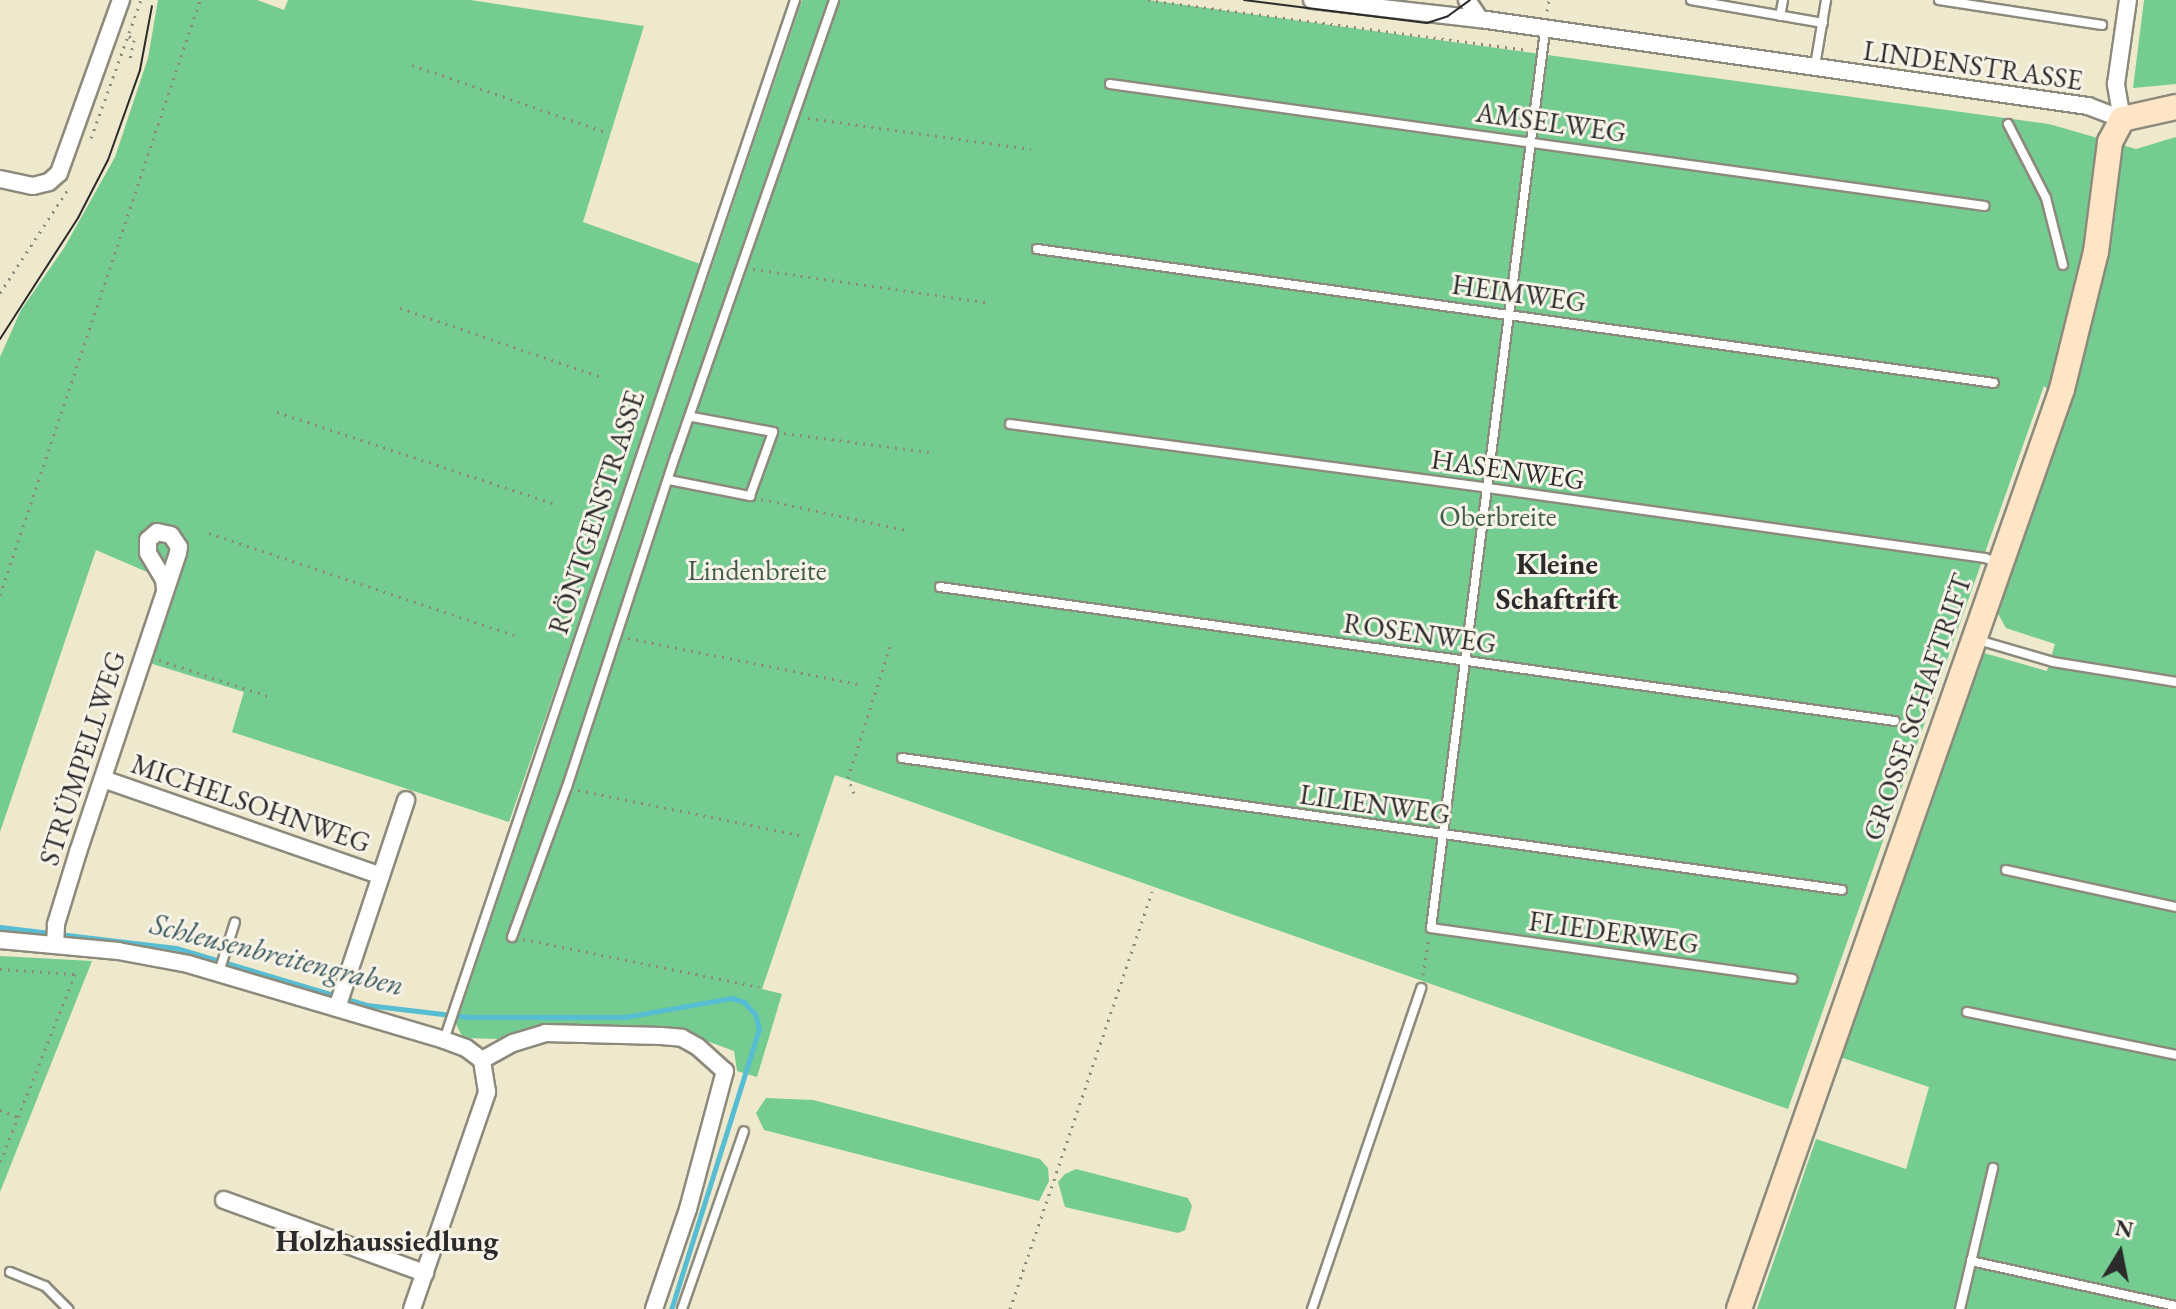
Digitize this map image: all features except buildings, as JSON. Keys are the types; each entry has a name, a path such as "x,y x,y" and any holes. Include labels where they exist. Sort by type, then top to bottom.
{"street":[{"path":"0,179 33,186 49,182 59,173 121,0"},
{"name":"LINDENSTRASSE","path":"1312,0 1480,19 1545,31 2088,106 2122,119"},
{"path":"1467,0 1480,19"},
{"path":"2128,0 2116,84 2122,119 2176,107"},
{"name":"GROSSE SCHAFTRIFT","path":"1739,1309 2062,389 2096,252 2110,142 2122,119"},
{"name":"STRÜMPELLWEG","path":"55,945 56,924 165,589"},
{"name":"MICHELSOHNWEG","path":"103,779 381,876"},
{"path":"339,1002 406,800"},
{"path":"0,940 152,956 220,970 446,1034 482,1060 487,1092 412,1309"},
{"path":"482,1060 513,1043 545,1033 661,1036 682,1038 698,1047 725,1071 654,1309"},
{"path":"224,1200 425,1273"}],"lane":[{"name":"RÖNTGENSTRASSE","path":"446,1034 795,0"},
{"path":"512,937 567,787 834,0"},
{"path":"1691,0 1823,23"},
{"path":"1780,16 1783,0"},
{"path":"1814,69 1826,0"},
{"path":"1939,0 2102,25"},
{"path":"1431,928 1545,31"},
{"name":"AMSELWEG","path":"1110,84 1985,206"},
{"path":"2008,124 2046,198 2063,265"},
{"name":"HEIMWEG","path":"1037,249 1994,383"},
{"path":"669,480 750,496 773,432 692,417"},
{"name":"HASENWEG","path":"1010,424 1985,558 1999,564"},
{"name":"ROSENWEG","path":"940,587 1895,721"},
{"path":"1973,638 2053,662 2176,682"},
{"name":"LILIENWEG","path":"902,758 1842,890"},
{"path":"2006,870 2176,907"},
{"path":"220,970 235,922"},
{"name":"FLIEDERWEG","path":"1431,928 1792,979"},
{"path":"1312,1309 1421,988"},
{"path":"1967,1012 2176,1055"},
{"path":"682,1309 744,1131"},
{"path":"1960,1309 1993,1168"},
{"path":"1971,1261 2176,1306"},
{"path":"10,1272 45,1286 68,1309"}],"path":[{"path":"0,595 200,0"},
{"path":"1148,0 1543,52"},
{"path":"129,36 134,40 130,59"},
{"path":"412,65 608,133"},
{"path":"793,116 1031,149"},
{"path":"741,268 986,302"},
{"path":"400,308 602,377"},
{"path":"277,412 558,505"},
{"path":"773,432 929,452"},
{"path":"750,496 905,530"},
{"path":"209,533 514,635"},
{"path":"616,636 859,684"},
{"path":"854,793 848,778 890,646"},
{"path":"159,660 268,696"},
{"path":"567,787 805,836"},
{"path":"1010,1309 1152,892"},
{"path":"1421,988 1431,928"},
{"path":"512,937 759,987"},
{"path":"0,969 75,974 0,1162"},
{"path":"0,1110 18,1117"}],"green space":[{"path":"158,0 257,0 284,10 288,0 470,0 644,26 583,222 703,265 509,822 232,732 244,692 146,662 177,585 96,550 0,832 0,357 21,310 64,248 115,157 148,58"},
{"name":"Oberbreite","path":"802,0 1148,0 2049,124 2136,149 2176,137 2176,1309 1757,1309 1816,1139 1906,1169 1929,1087 1840,1057 1984,653 2047,671 2055,644 2006,628 1996,610 2067,406 2044,386 1788,1109 835,775 762,989 782,994 757,1077 737,1071 734,1051 669,1027 545,1029 498,1039 463,1038 456,1024"},
{"path":"2144,0 2176,0 2176,84 2133,88"},
{"path":"0,956 92,961 0,1192"},
{"path":"766,1098 813,1100 1040,1159 1048,1168 1049,1181 1039,1201 764,1130 756,1113"},
{"path":"1076,1169 1188,1198 1192,1206 1185,1230 1178,1233 1065,1207 1058,1182"}],"waterway":[{"name":"Schleusenbreitengraben","path":"0,927 176,948 367,1005 468,1017 625,1017 732,998 744,1002 755,1014 759,1029 671,1309"}],"tram line":[{"path":"1244,0 1427,23 1448,16 1470,0"},
{"path":"0,339 78,218 108,160 140,70 152,6"}],"district":[{"name":"Kleine Schaftrift","path":"1557,581"},
{"name":"Holzhaussiedlung","path":"387,1241"}],"park label":[{"name":"Lindenbreite","path":"757,570"}]}
